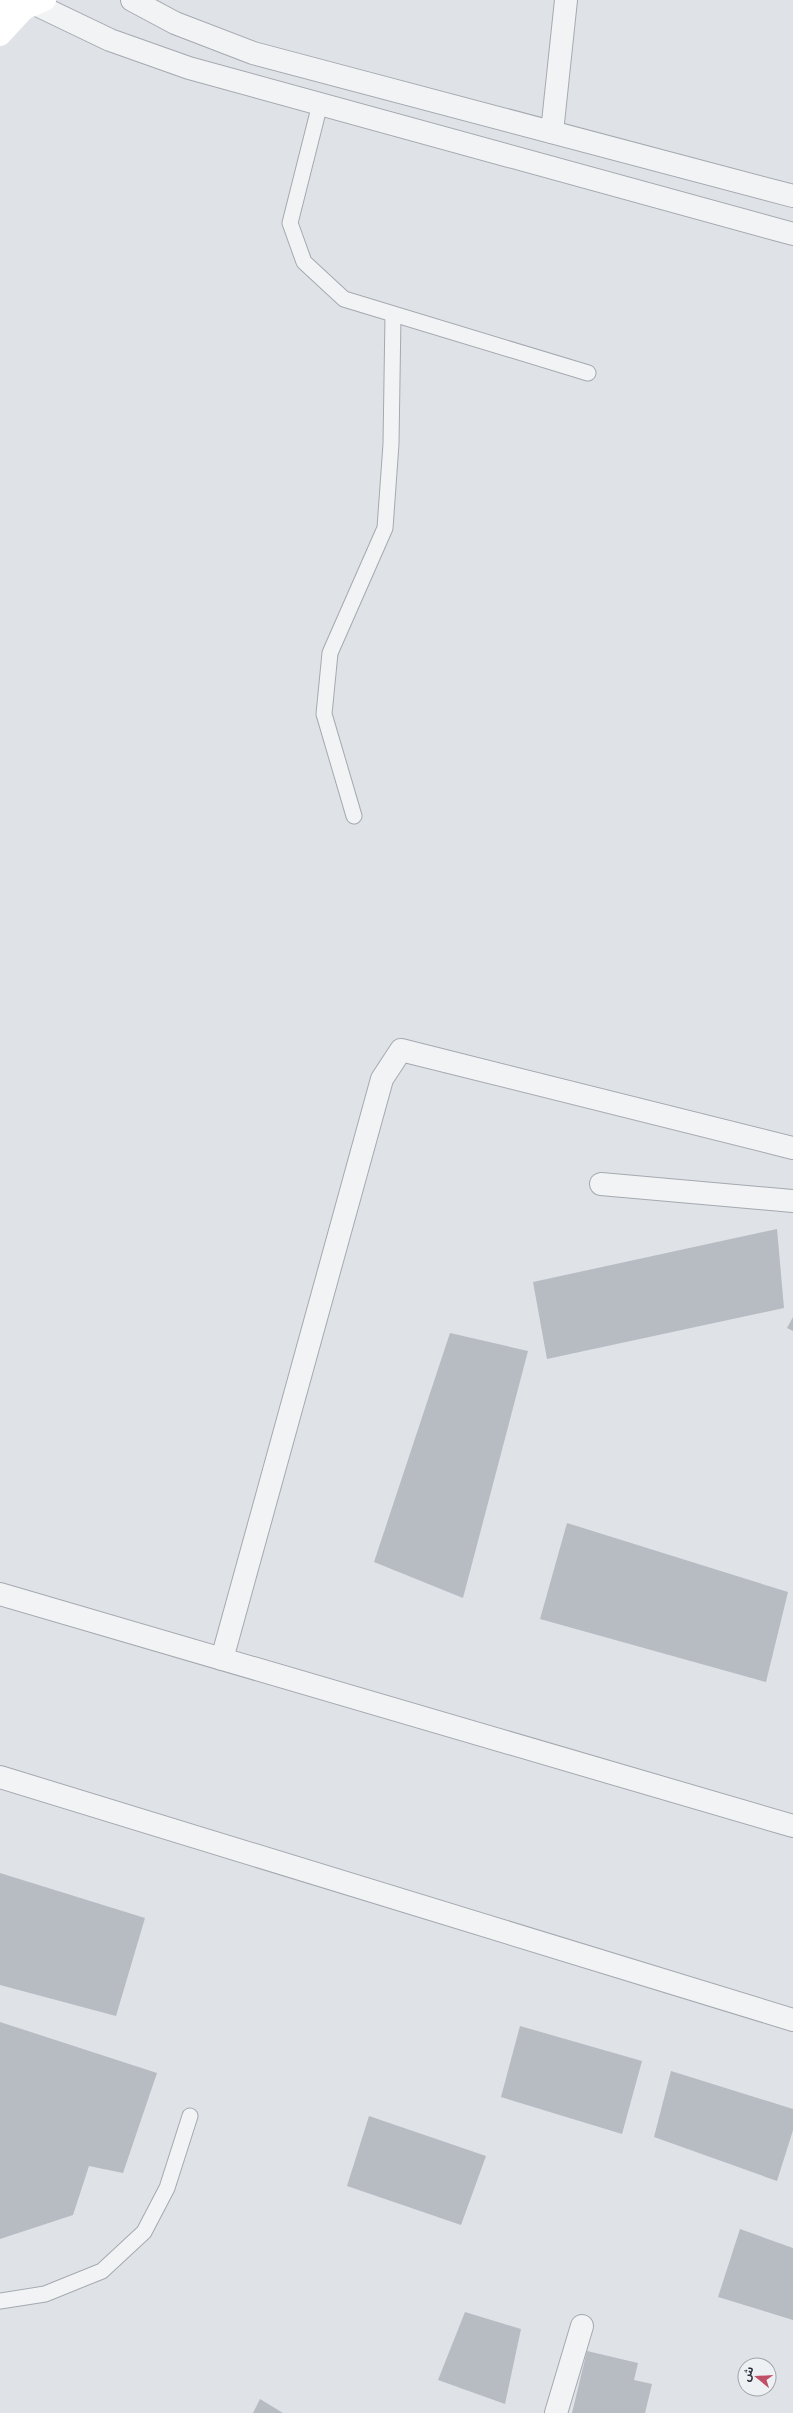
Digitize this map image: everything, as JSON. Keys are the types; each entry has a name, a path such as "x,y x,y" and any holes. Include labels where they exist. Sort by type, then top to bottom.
{"main road":[{"path":"0,10 35,5"},
{"path":"0,35 35,5"}],"street":[{"path":"132,0 175,23 214,39 253,52 793,196"},
{"path":"552,132 566,0"},
{"path":"35,5 135,50 190,68 793,234"},
{"path":"222,1659 382,1079 401,1050 793,1148"},
{"path":"601,1184 793,1201"},
{"path":"0,1594 793,1826"},
{"path":"0,1777 793,2020"},
{"path":"556,2413 582,2326"}],"lane":[{"path":"320,104 290,224 304,262 344,299 588,373"},
{"path":"354,816 324,714 330,653 385,528 391,444 393,315"},
{"path":"0,2301 45,2294 102,2271 144,2232 168,2188 190,2116"}],"building":[{"path":"777,1229 784,1308 547,1359 533,1282"},
{"path":"793,1317 793,1331 787,1328"},
{"path":"450,1333 528,1351 463,1598 374,1562"},
{"path":"567,1523 788,1592 766,1682 540,1619"},
{"path":"0,1873 145,1918 116,2016 0,1985"},
{"path":"0,2022 157,2073 123,2173 89,2166 73,2215 0,2239"},
{"path":"520,2026 642,2061 622,2134 501,2097"},
{"path":"671,2071 793,2109 793,2130 777,2181 654,2137"},
{"path":"369,2116 486,2156 461,2225 347,2186"},
{"path":"740,2229 793,2248 793,2320 718,2297"},
{"path":"465,2312 521,2329 505,2404 438,2380"},
{"path":"587,2351 638,2363 634,2380 652,2384 645,2413 572,2413"},
{"path":"260,2399 283,2413 253,2413"}]}
